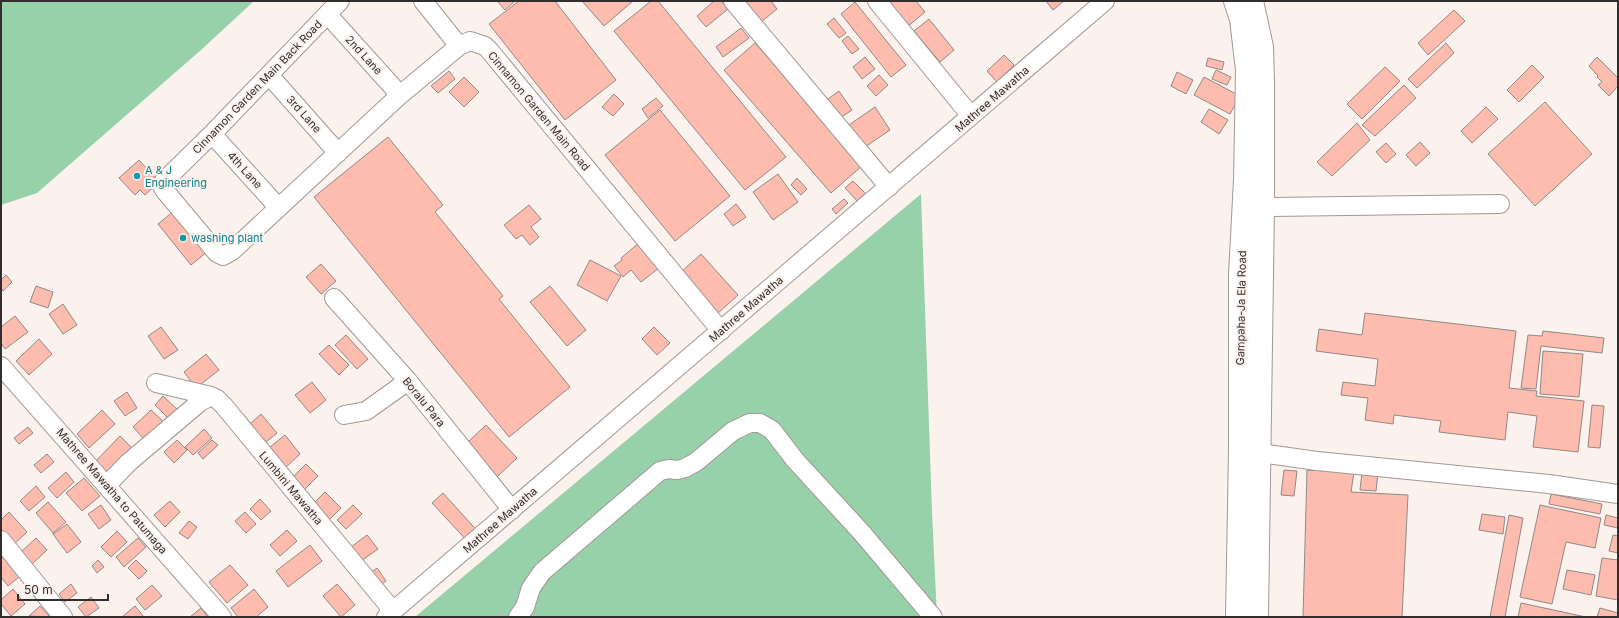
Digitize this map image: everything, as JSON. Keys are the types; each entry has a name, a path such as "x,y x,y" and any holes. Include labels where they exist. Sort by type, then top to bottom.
{"highway":[{"name":"Gampaha-Ja Ela Road","path":"1236,1 1242,25 1247,70 1245,180 1240,275 1250,452 1257,617"},
{"name":"Gampaha-Ja Ela Road","path":"1237,617 1250,452 1263,207 1262,47 1252,1"}],"street":[{"name":"Cinnamon Garden Main Back Road","path":"278,207 232,251 223,256 217,253 162,186 164,181 212,134 340,1"},
{"path":"278,207 400,95 459,46 423,1"},
{"path":"733,1 889,187"},
{"path":"877,1 971,116"},
{"name":"Mathree Mawatha","path":"390,614 1105,1"},
{"name":"2nd Lane","path":"328,15 400,95"},
{"name":"Cinnamon Garden Main Road","path":"459,46 470,41 486,46 721,331"},
{"name":"3rd Lane","path":"269,75 338,153"},
{"name":"4th Lane","path":"212,134 278,207"},
{"path":"1263,207 1500,204"},
{"name":"Boralu Para","path":"334,298 408,381 512,510"},
{"name":"Mathree Mawatha to Patumaga","path":"1,366 222,617"},
{"path":"344,415 366,411 408,381"},
{"path":"156,383 211,396"},
{"path":"107,485 128,463 200,402 211,396"},
{"name":"Lumbini Mawatha","path":"211,396 217,399 224,406 390,614"},
{"path":"518,617 525,607 530,588 542,572 660,472 669,469 677,470 685,468 696,462 733,431 750,423 760,423 772,430 795,460 862,533 932,617"},
{"path":"1250,452 1317,461 1549,484 1618,494"},
{"path":"1,540 63,617"}],"green space":[{"path":"1,1 254,1 201,50 37,193 1,205"},
{"path":"921,194 937,617 415,617"}],"building":[{"path":"497,1 515,1 505,10"},
{"path":"519,1 555,1 616,80 565,120 489,24"},
{"path":"582,1 633,1 604,26"},
{"path":"651,1 658,1 786,157 745,190 614,31"},
{"path":"714,1 721,1 728,9 706,27 697,16"},
{"path":"743,1 771,1 777,9 761,22"},
{"path":"886,1 916,1 925,12 907,27"},
{"path":"1046,1 1064,1 1053,10"},
{"path":"855,2 906,65 891,77 841,14"},
{"path":"1454,10 1465,21 1428,55 1418,43"},
{"path":"834,18 846,33 839,38 827,24"},
{"path":"929,19 954,50 940,62 914,31"},
{"path":"741,28 749,38 723,57 716,47"},
{"path":"848,36 859,49 852,54 842,41"},
{"path":"755,43 863,165 831,193 724,70"},
{"path":"1446,43 1454,53 1417,88 1408,79"},
{"path":"1004,55 1014,65 997,82 987,71"},
{"path":"865,57 875,69 862,79 853,67"},
{"path":"1597,57 1618,78 1618,86 1609,96 1598,85 1602,82 1589,66"},
{"path":"1208,58 1224,62 1222,70 1206,66"},
{"path":"1532,65 1544,77 1519,102 1507,90"},
{"path":"1385,67 1400,81 1362,119 1347,104"},
{"path":"1216,70 1231,77 1227,85 1212,79"},
{"path":"449,71 455,79 438,93 431,86"},
{"path":"1177,72 1193,80 1186,94 1171,86"},
{"path":"879,75 888,85 876,96 867,86"},
{"path":"464,77 479,92 464,107 449,92"},
{"path":"1204,77 1240,96 1230,114 1194,95"},
{"path":"1404,85 1416,98 1375,136 1362,125"},
{"path":"839,91 852,110 840,118 828,99"},
{"path":"614,94 624,104 613,116 602,107"},
{"path":"656,98 663,106 648,118 642,109"},
{"path":"1545,102 1592,154 1535,206 1488,154"},
{"path":"875,107 890,130 865,147 849,125"},
{"path":"1486,107 1498,119 1472,143 1461,131"},
{"path":"1209,109 1228,120 1219,134 1201,122"},
{"path":"660,110 730,196 675,241 605,155"},
{"path":"1357,123 1370,140 1332,176 1317,162"},
{"path":"388,137 443,205 435,212 503,296 499,299 570,387 509,437 314,197"},
{"path":"1420,142 1430,153 1416,166 1406,155"},
{"path":"1386,143 1396,154 1386,163 1376,152"},
{"name":"A & J Engineering","path":"139,160 159,182 145,195 140,190 135,195 119,178"},
{"path":"778,174 798,202 773,220 753,192"},
{"path":"797,178 807,189 801,195 791,185"},
{"path":"853,181 868,196 860,204 845,188"},
{"path":"844,199 848,203 836,214 832,209"},
{"path":"736,204 746,217 733,226 724,214"},
{"path":"529,205 541,219 531,227 539,237 530,245 522,235 516,239 504,225"},
{"name":"washing plant","path":"175,210 208,251 191,265 158,224"},
{"path":"639,243 659,268 641,282 631,270 623,277 614,266"},
{"path":"701,254 738,295 718,313 681,272"},
{"path":"590,260 621,276 607,301 577,285"},
{"path":"321,264 336,281 321,294 306,277"},
{"path":"6,275 12,282 3,291 1,288 1,280"},
{"path":"36,286 53,292 48,308 30,302"},
{"path":"550,286 586,330 567,346 530,302"},
{"path":"63,304 77,325 63,334 49,314"},
{"path":"1365,313 1516,331 1509,388 1537,391 1536,396 1584,401 1578,452 1533,447 1537,416 1508,412 1505,440 1439,432 1441,421 1394,415 1393,424 1365,420 1368,398 1341,395 1343,382 1375,386 1378,359 1316,351 1319,329 1362,335"},
{"path":"15,316 28,332 5,349 1,343 1,327"},
{"path":"161,327 178,350 164,359 148,336"},
{"path":"654,327 670,343 657,355 642,339"},
{"path":"1543,331 1604,338 1602,353 1541,346 1536,389 1521,388 1528,335 1542,336"},
{"path":"346,335 368,359 357,369 335,345"},
{"path":"39,339 52,354 29,375 16,361"},
{"path":"329,345 349,365 339,375 319,354"},
{"path":"1543,351 1583,354 1579,397 1540,394"},
{"path":"206,354 219,370 196,388 184,372"},
{"path":"312,382 326,400 310,413 295,395"},
{"path":"127,392 137,408 125,416 114,401"},
{"path":"163,396 180,412 171,421 155,405"},
{"path":"1592,405 1604,406 1600,448 1588,447"},
{"path":"102,410 115,424 89,448 77,434"},
{"path":"151,410 164,422 145,440 133,427"},
{"path":"261,414 277,433 266,442 250,424"},
{"path":"486,425 517,458 497,477 466,444"},
{"path":"28,427 33,433 19,444 14,438"},
{"path":"204,429 212,438 193,455 185,447"},
{"path":"285,435 300,454 286,467 270,447"},
{"path":"120,436 134,450 108,477 94,463"},
{"path":"177,440 187,450 174,463 164,452"},
{"path":"212,440 218,445 203,459 198,453"},
{"path":"47,454 54,462 41,473 34,465"},
{"path":"306,464 318,476 304,490 292,478"},
{"path":"1284,470 1297,471 1294,496 1281,495"},
{"path":"1307,470 1354,472 1351,492 1408,495 1402,617 1303,617"},
{"path":"66,472 74,482 57,498 48,488"},
{"path":"1362,472 1378,473 1376,491 1360,490"},
{"path":"84,478 100,496 82,511 66,493"},
{"path":"36,486 45,497 29,511 20,501"},
{"path":"325,492 341,508 329,520 313,504"},
{"path":"443,493 481,535 471,545 432,503"},
{"path":"1551,494 1602,504 1600,514 1549,504"},
{"path":"260,499 271,511 261,520 250,509"},
{"path":"170,501 180,512 165,527 154,515"},
{"path":"48,502 66,522 53,533 36,513"},
{"path":"101,505 111,520 99,529 88,514"},
{"path":"353,505 362,514 346,529 337,520"},
{"path":"1540,505 1601,518 1595,548 1566,542 1552,604 1520,597"},
{"path":"9,512 27,532 13,545 1,531 1,520"},
{"path":"245,512 256,524 246,533 235,521"},
{"path":"1482,514 1505,517 1503,534 1479,530"},
{"path":"1509,515 1523,518 1505,617 1490,617"},
{"path":"1606,515 1618,518 1618,528 1604,525"},
{"path":"189,521 197,527 188,539 179,533"},
{"path":"67,524 81,542 67,553 53,534"},
{"path":"287,530 297,541 280,556 270,545"},
{"path":"117,531 127,542 111,557 101,547"},
{"path":"367,535 378,549 361,561 351,547"},
{"path":"1613,535 1618,536 1618,553 1609,551"},
{"path":"36,538 47,550 31,565 20,553"},
{"path":"138,538 146,547 124,567 116,557"},
{"path":"310,545 322,561 288,587 276,571"},
{"path":"3,557 19,577 8,586 1,577 1,558"},
{"path":"1602,558 1618,560 1618,600 1596,596"},
{"path":"98,560 104,567 97,573 92,566"},
{"path":"136,560 147,571 139,579 128,568"},
{"path":"230,565 248,585 227,603 209,582"},
{"path":"377,568 386,581 378,587 369,574"},
{"path":"1567,570 1595,575 1591,595 1563,589"},
{"path":"71,584 77,593 65,602 59,594"},
{"path":"337,584 355,605 341,617 323,596"},
{"path":"152,585 162,596 145,610 136,599"},
{"path":"13,589 25,604 11,616 1,604 1,600"},
{"path":"254,589 268,607 256,617 238,617 231,608"},
{"path":"91,597 99,608 86,617 78,607"},
{"path":"1521,603 1586,617 1518,617"},
{"path":"40,606 50,617 29,616"},
{"path":"135,606 144,617 122,617"},
{"path":"201,608 208,617 190,617"},
{"path":"1600,608 1618,613 1618,617 1597,617"}],"place":[{"name":"A & J Engineering","path":"137,176"},
{"name":"washing plant","path":"183,238"}]}
